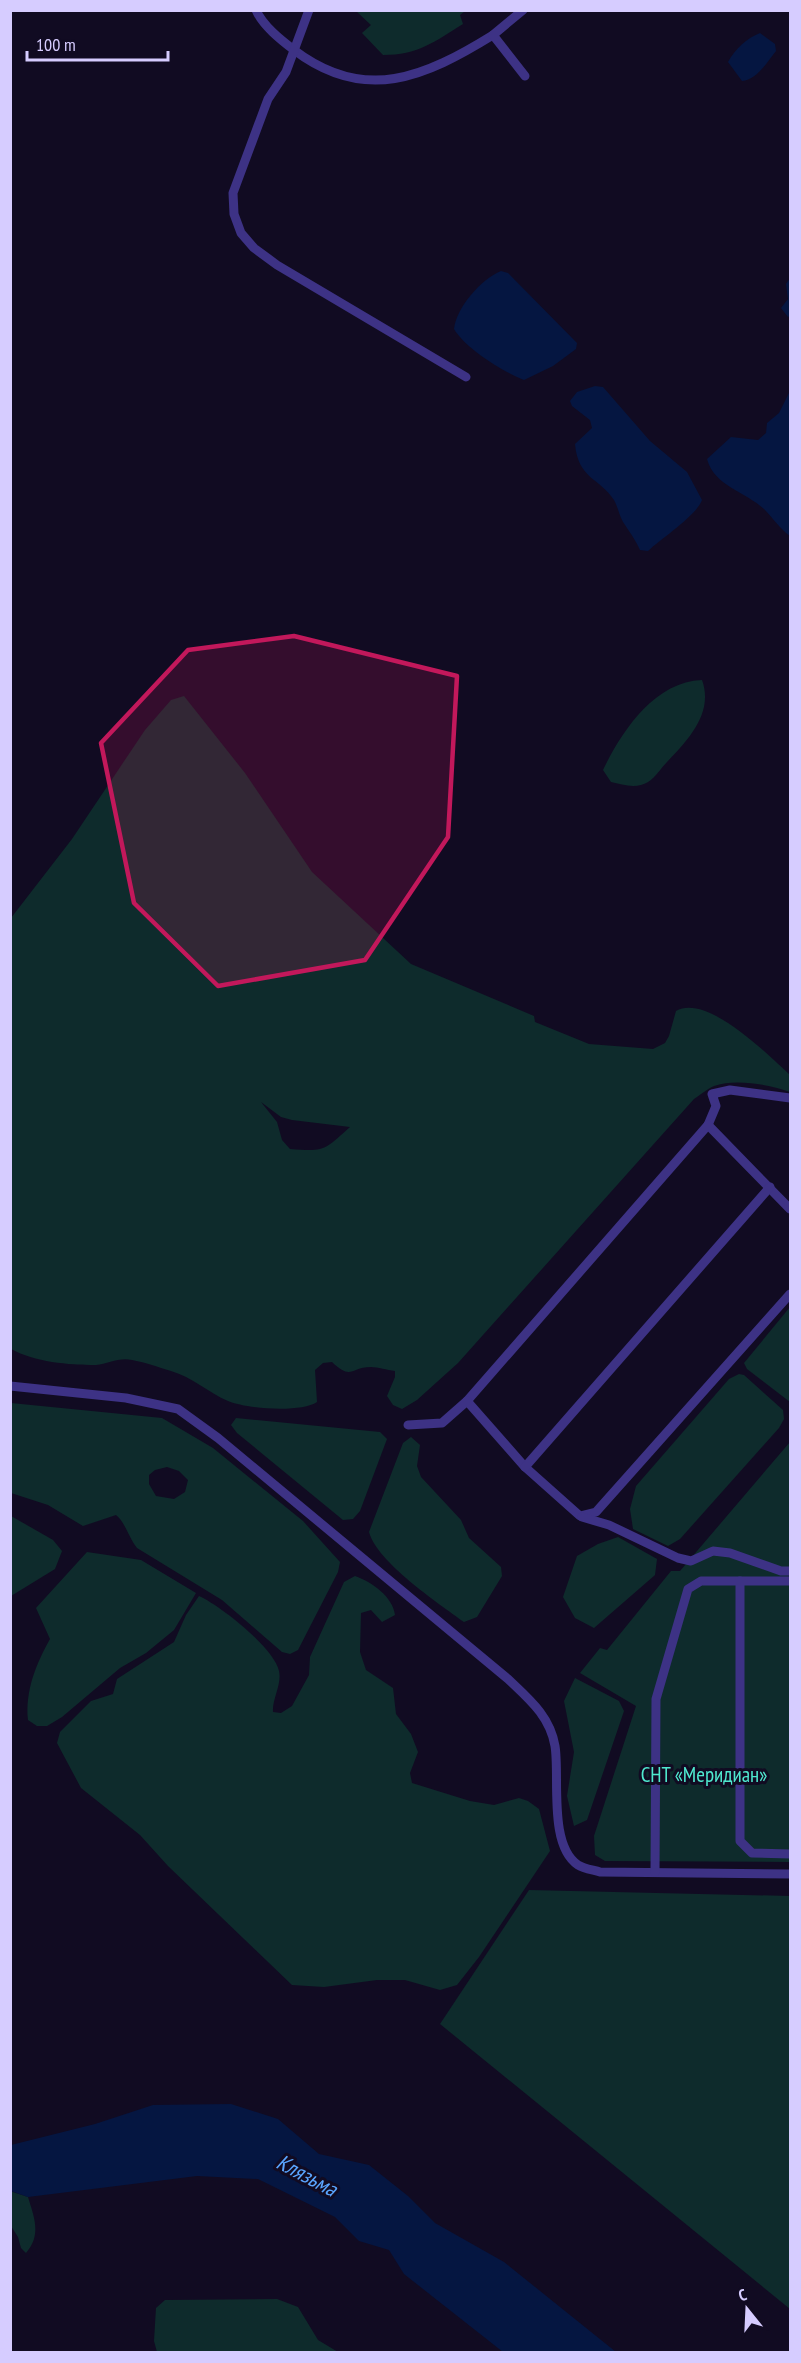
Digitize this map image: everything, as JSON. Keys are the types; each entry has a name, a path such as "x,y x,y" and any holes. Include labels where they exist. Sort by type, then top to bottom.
{"street":[{"path":"256,10 267,25 314,65 353,79 383,82 408,78 438,65 493,34 523,10"},
{"path":"309,10 286,72 268,99 233,193 234,214 241,233 254,248 277,265 466,377"},
{"path":"493,34 525,76"},
{"path":"408,1425 429,1426 442,1423 467,1401 708,1125 716,1106 712,1094 730,1090 790,1098"},
{"path":"708,1125 790,1209"},
{"path":"525,1467 770,1187"},
{"path":"580,1516 597,1512 790,1294"},
{"path":"10,1386 126,1398 178,1409 218,1438 508,1679 543,1713 555,1745 556,1800 563,1843 578,1865 600,1872 790,1874"},
{"path":"467,1401 525,1467 580,1516 609,1525 678,1558 691,1561 713,1551 730,1553 781,1571 790,1571"},
{"path":"655,1872 655,1711 659,1686 688,1589 701,1581 790,1581"},
{"path":"740,1581 740,1841 746,1850 752,1853 790,1854"}],"highlighted area":[{"path":"294,636 457,676 448,837 365,960 218,986 134,903 101,743 188,650"}],"green space":[{"path":"356,11 465,11 460,15 463,24 434,42 406,53 383,55 362,33 371,25"},
{"path":"702,680 705,704 702,715 683,745 648,782 630,786 611,782 603,770 620,740 642,711 669,689"},
{"path":"184,696 245,773 312,872 411,964 534,1016 535,1022 589,1044 653,1049 665,1043 676,1011 689,1008 704,1011 736,1029 790,1075 790,1092 763,1085 732,1083 714,1086 694,1099 458,1363 417,1400 402,1409 393,1405 387,1396 395,1377 395,1371 377,1367 348,1372 332,1362 323,1363 315,1370 317,1402 299,1408 274,1409 228,1401 179,1374 137,1361 123,1359 96,1365 63,1363 41,1360 11,1349 11,918 72,839 145,730 171,700","holes":["261,1102 281,1117 292,1120 350,1127 324,1148 290,1149 282,1140 277,1122"]},
{"path":"790,1307 790,1402 747,1369 744,1363"},
{"path":"739,1374 744,1375 783,1410 784,1419 779,1428 680,1539 668,1546 633,1529 630,1509 636,1486 729,1379"},
{"path":"11,1403 162,1418 213,1448 303,1521 340,1562 338,1572 298,1650 290,1654 282,1652 222,1600 137,1548 116,1515 83,1526 48,1505 11,1493","holes":["167,1467 179,1471 188,1480 185,1492 174,1499 156,1496 149,1484 149,1475 155,1470"]},
{"path":"236,1418 380,1432 387,1439 360,1511 353,1519 343,1520 237,1433 231,1425"},
{"path":"411,1437 420,1445 417,1466 421,1477 461,1520 469,1538 501,1567 502,1576 477,1617 464,1622 396,1569 374,1544 369,1532 403,1443"},
{"name":"СНТ «Меридиан»","path":"790,1442 790,1862 605,1861 595,1855 594,1836 636,1706 580,1673 600,1648 607,1650 671,1571 680,1571"},
{"path":"11,1516 53,1540 62,1551 55,1569 11,1596"},
{"path":"618,1537 657,1559 655,1575 594,1628 575,1618 563,1597 577,1556 598,1544"},
{"path":"87,1552 141,1560 196,1593 174,1630 146,1653 120,1668 62,1717 47,1726 37,1726 28,1720 28,1699 36,1668 50,1639 36,1608"},
{"path":"355,1576 381,1591 390,1602 395,1615 382,1622 371,1610 361,1613 360,1652 366,1670 393,1688 396,1714 411,1734 418,1752 410,1773 412,1783 470,1801 494,1805 519,1798 528,1801 539,1809 550,1851 479,1957 457,1985 440,1990 405,1980 377,1980 324,1987 292,1985 168,1866 140,1835 81,1788 57,1743 60,1732 91,1701 113,1694 117,1679 174,1642 186,1615 199,1596 245,1629 275,1662 280,1676 273,1712 281,1713 292,1706 309,1675 310,1657 344,1582"},
{"path":"575,1678 619,1701 624,1711 587,1820 574,1826 567,1796 574,1752 564,1701"},
{"path":"529,1890 790,1896 790,2309 440,2024"},
{"path":"10,2191 28,2197 32,2212 35,2233 26,2253 21,2248 18,2237 11,2226"},
{"path":"277,2299 298,2307 318,2340 338,2352 157,2352 154,2341 156,2308 165,2300"}],"water":[{"path":"760,33 775,44 776,51 757,74 742,81 728,62 742,44"},
{"path":"501,271 508,273 577,343 576,349 553,366 524,380 485,359 454,329 459,312 471,295 485,280"},
{"path":"790,278 790,316 788,317 781,308 788,299 786,284"},
{"path":"595,386 603,387 650,441 687,472 702,500 686,519 648,551 640,550 623,522 614,500 590,477 577,456 575,444 592,428 590,420 572,406 570,401 577,392"},
{"path":"790,391 790,536 757,503 716,476 707,459 731,437 758,440 766,433 767,423 779,413"},
{"name":"Клязьма","path":"231,2104 278,2119 319,2154 369,2165 408,2196 435,2223 504,2262 616,2352 503,2352 404,2274 389,2250 359,2241 335,2217 258,2179 197,2176 28,2197 11,2191 11,2145 95,2124 153,2105"}]}
